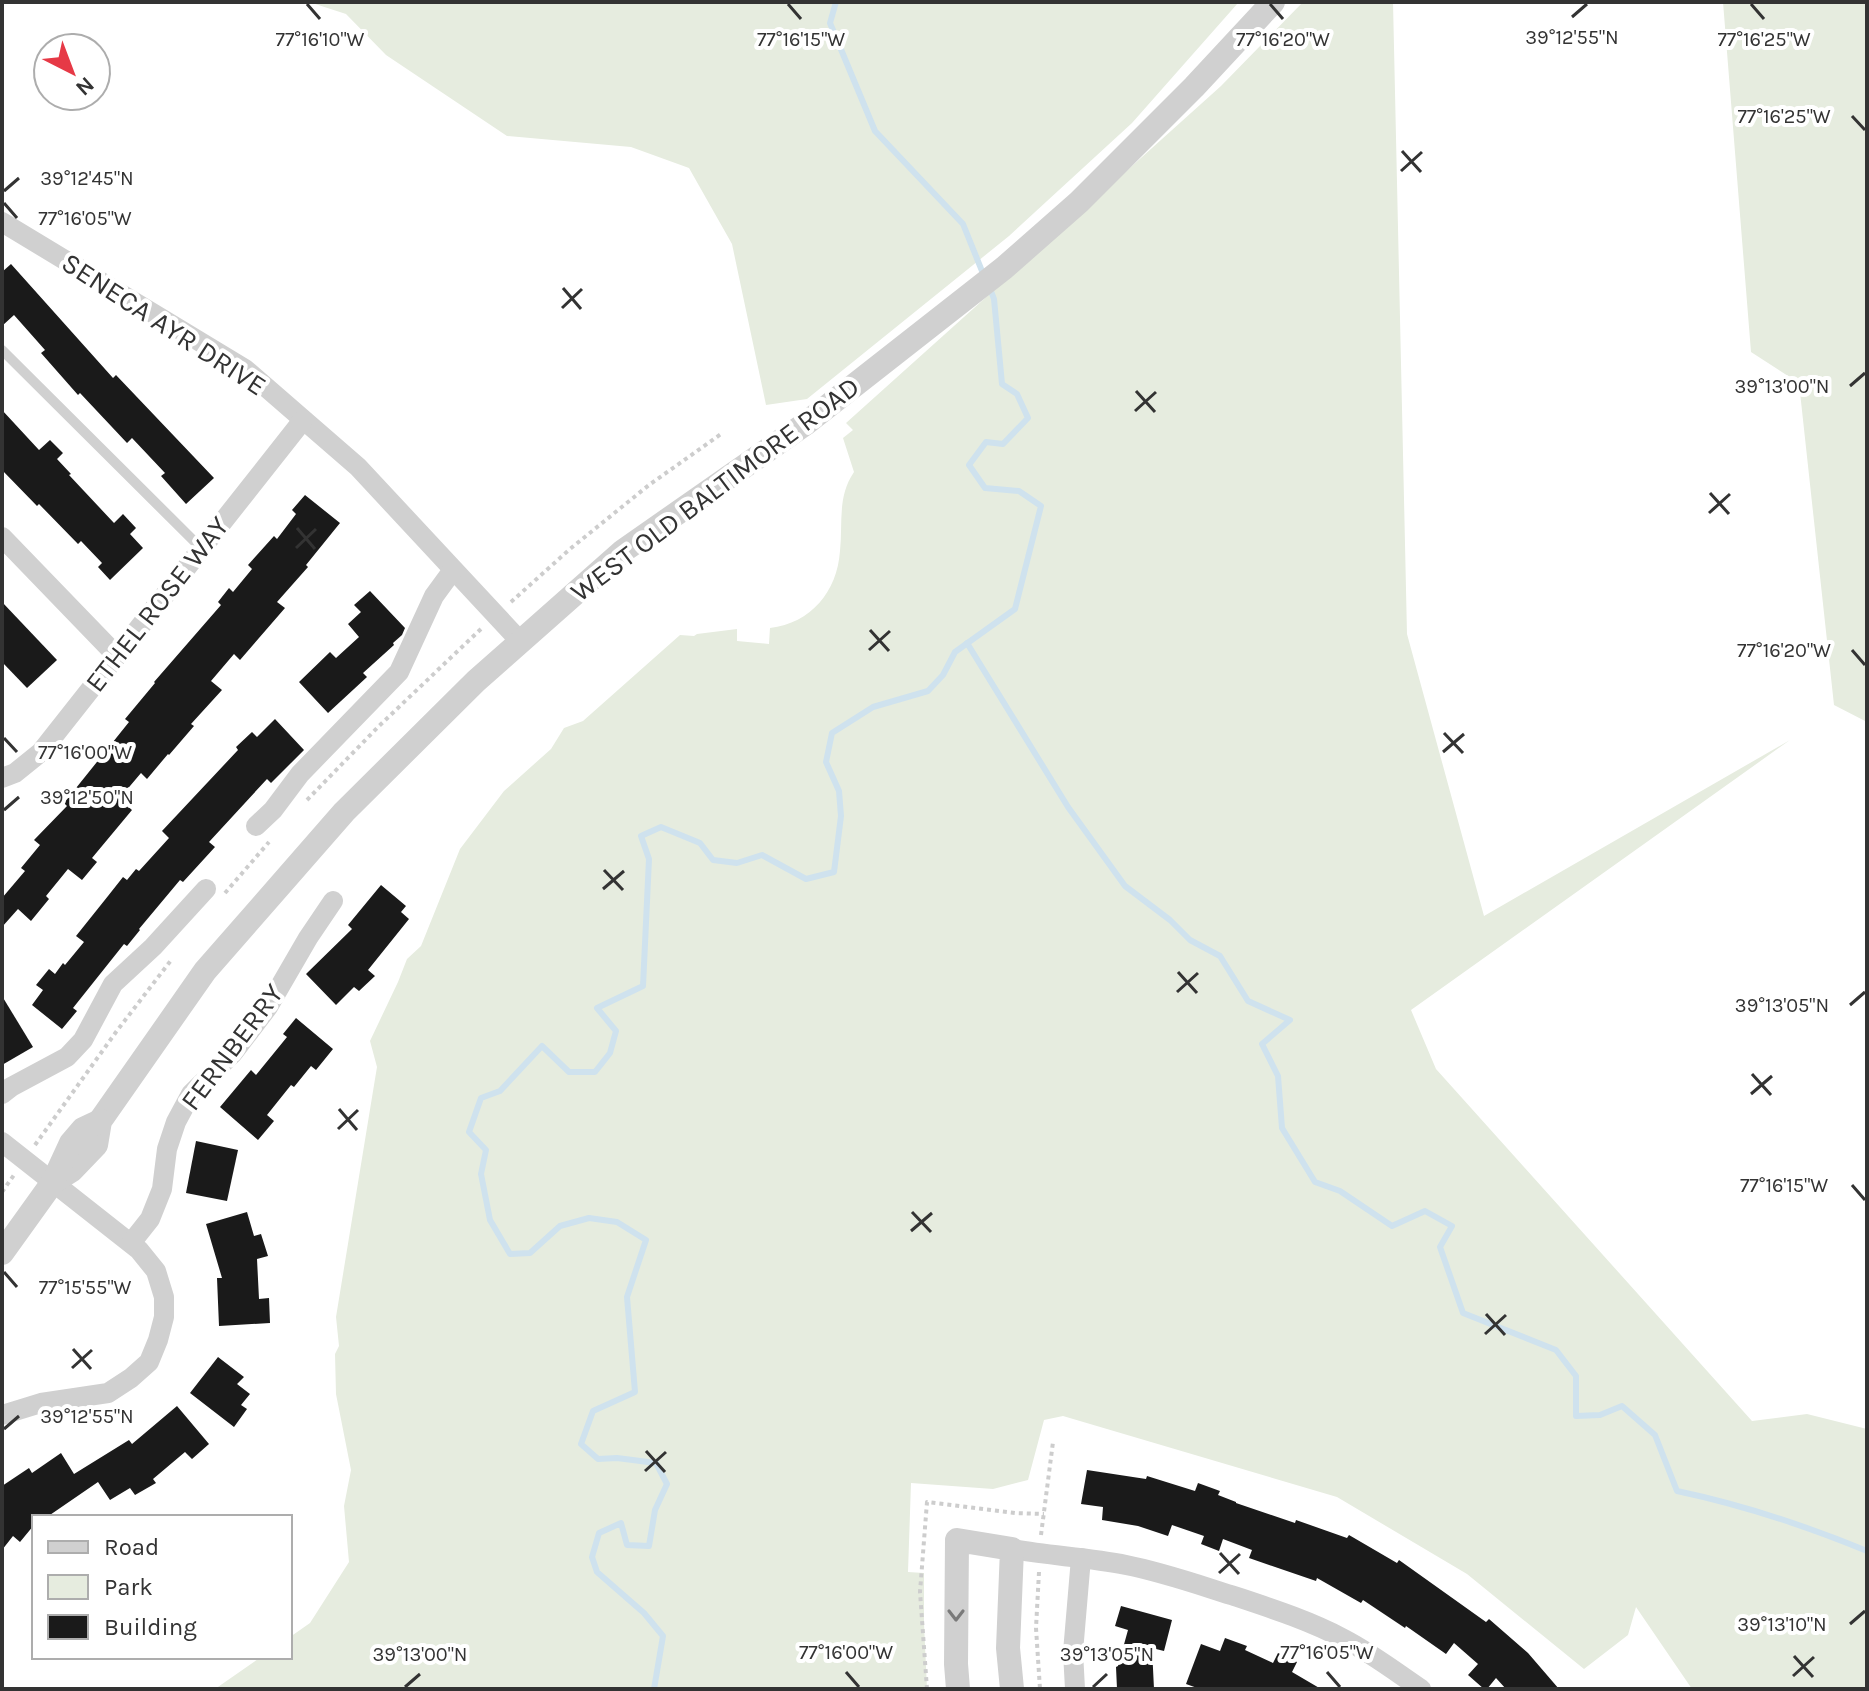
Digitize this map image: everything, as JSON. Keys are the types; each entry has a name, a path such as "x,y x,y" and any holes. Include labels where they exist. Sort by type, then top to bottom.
{"street":[{"name":"WEST OLD BALTIMORE ROAD","path":"2,1253 53,1182 72,1170 96,1145 100,1121 205,971 344,812 476,681 623,551 805,424 1004,268 1079,202 1194,87 1271,3"},
{"name":"SENECA AYR DRIVE","path":"6,231 245,369 358,467 520,641"},
{"name":"ETHEL ROSE WAY","path":"2,778 15,773 41,752 303,420"},
{"path":"2,537 117,656"},
{"path":"256,826 273,810 300,774 399,672 434,596 453,570"},
{"path":"2,1094 67,1057 83,1040 113,984 153,947 206,889"},
{"name":"FERNBERRY","path":"131,1243 150,1219 162,1189 171,1135 191,1094 233,1053 268,1007 333,901"},
{"path":"2,1142 139,1250 156,1271 164,1297 164,1317 149,1362 108,1393 41,1403 2,1415"},
{"path":"958,1689 957,1540 1123,1564 1163,1573 1307,1621 1358,1647 1421,1689"},
{"path":"1012,1549 1008,1648 1012,1689"},
{"path":"1075,1689 1073,1652 1081,1558"}],"lane":[{"path":"2,350 201,548"}],"green space":[{"path":"309,2 1238,3 1132,123 1009,236 807,399 766,405 732,244 689,168 631,147 507,136 386,55 346,14"},
{"path":"1303,2 1393,2 1407,634 1484,916 1790,740 1411,1010 1436,1069 1752,1421 1807,1414 1867,1429 1867,1689 1692,1689 1636,1607 1628,1635 1584,1669 1467,1574 1337,1497 1063,1416 1044,1420 1028,1480 993,1489 911,1483 908,1572 924,1573 927,1689 215,1689 258,1659 292,1659 292,1636 310,1623 349,1562 344,1506 351,1470 336,1394 335,1354 339,1346 336,1317 377,1067 370,1041 407,959 421,946 460,849 504,791 551,749 564,728 583,721 680,635 694,636 737,629 737,641 769,644 770,628 798,620 819,603 834,580 838,566 843,501 854,472 843,438 853,430 846,423 1221,86"},
{"path":"1723,2 1867,2 1867,722 1834,705 1799,383 1751,352"}],"building":[{"path":"11,264 113,378 116,375 214,478 186,504 161,476 165,473 132,438 127,443 80,393 78,395 41,353 45,350 14,315 2,326 2,272"},
{"path":"2,410 39,450 50,440 63,453 57,459 114,523 123,514 136,528 130,534 143,548 110,580 98,567 102,563 81,541 78,544 2,470"},
{"path":"305,495 340,523 306,565 308,567 277,602 285,608 240,660 234,654 211,681 222,690 191,724 194,726 169,755 147,779 141,773 119,799 132,810 92,858 97,862 82,880 68,869 31,921 18,909 2,927 2,898 25,871 21,868 40,845 34,840 67,806 64,803 129,722 125,719 221,605 218,602 229,588 233,592 252,569 248,565 274,536 277,539 296,514 292,510"},
{"path":"370,591 405,628 394,645 363,673 367,677 328,713 299,682 330,652 336,658 359,637 348,624 361,612 354,605"},
{"path":"2,602 57,660 27,688 2,662"},
{"path":"275,719 304,750 271,783 267,779 209,842 215,847 183,882 180,880 127,946 124,944 73,1008 77,1011 62,1029 32,1005 43,990 36,985 49,969 55,974 63,963 65,965 84,942 76,936 123,877 127,880 136,869 139,871 169,838 162,831 238,750 236,747 252,732 257,737"},
{"path":"381,885 406,906 401,912 409,919 368,970 375,976 359,991 354,987 336,1005 306,974 352,929 348,925"},
{"path":"2,996 33,1047 2,1065"},
{"path":"296,1018 333,1049 316,1070 311,1066 294,1087 291,1085 267,1115 274,1121 258,1140 220,1107 251,1070 256,1075 287,1037 283,1034"},
{"path":"196,1141 238,1150 227,1201 186,1193"},
{"path":"247,1212 254,1236 261,1234 268,1256 257,1259 259,1299 269,1298 270,1323 219,1326 217,1278 222,1278 206,1224"},
{"path":"218,1357 244,1377 237,1384 250,1394 241,1405 247,1409 234,1427 190,1393"},
{"path":"177,1406 209,1444 192,1459 185,1452 153,1479 156,1483 135,1495 130,1488 110,1500 98,1482 50,1515 32,1515 32,1527 20,1542 13,1536 2,1550 2,1486 29,1468 32,1473 61,1453 74,1474 129,1440 132,1444"},
{"path":"1087,1470 1146,1479 1147,1476 1195,1491 1198,1483 1220,1491 1218,1495 1236,1503 1347,1538 1349,1535 1397,1563 1399,1560 1486,1622 1489,1619 1528,1653 1559,1689 1506,1689 1496,1678 1484,1689 1468,1675 1478,1664 1454,1643 1446,1654 1363,1600 1361,1603 1317,1578 1316,1581 1249,1558 1252,1550 1223,1539 1219,1551 1201,1544 1204,1536 1172,1525 1168,1536 1138,1526 1102,1520 1103,1507 1081,1504"},
{"path":"1121,1606 1172,1620 1164,1651 1152,1648 1154,1689 1117,1689 1116,1667 1128,1630 1115,1626"},
{"path":"1225,1638 1247,1646 1245,1650 1273,1663 1278,1653 1297,1662 1292,1672 1321,1689 1200,1689 1186,1684 1201,1644 1220,1651"}],"waterway":[{"path":"836,2 830,23 875,131 963,224 984,276"},
{"path":"654,1689 663,1636 644,1613 597,1572 592,1557 599,1533 621,1523 627,1545 649,1546 655,1510 667,1484 656,1463 598,1459 581,1444 593,1411 635,1392 627,1297 646,1240 617,1222 589,1218 560,1226 530,1253 510,1254 490,1220 481,1174 486,1150 469,1132 481,1098 500,1091 542,1046 569,1072 595,1072 610,1053 616,1031 597,1008 643,986 649,859 641,836 661,827 700,843 713,860 737,863 762,855 806,879 834,872 841,816 839,791 826,762 832,733 873,707 928,691 943,675 955,652 1015,609 1041,506 1019,491 985,488 969,465 986,442 1003,444 1028,418 1017,394 1002,384 994,299 989,286"},
{"path":"967,643 1068,807 1125,886 1170,920 1190,940 1220,956 1248,1001 1290,1020 1262,1044 1278,1076 1282,1128 1315,1182 1340,1191 1392,1226 1425,1211 1452,1226 1440,1247 1463,1313 1556,1350 1576,1376 1576,1416 1600,1415 1622,1406 1655,1435 1677,1491 1773,1516 1867,1551"}]}
